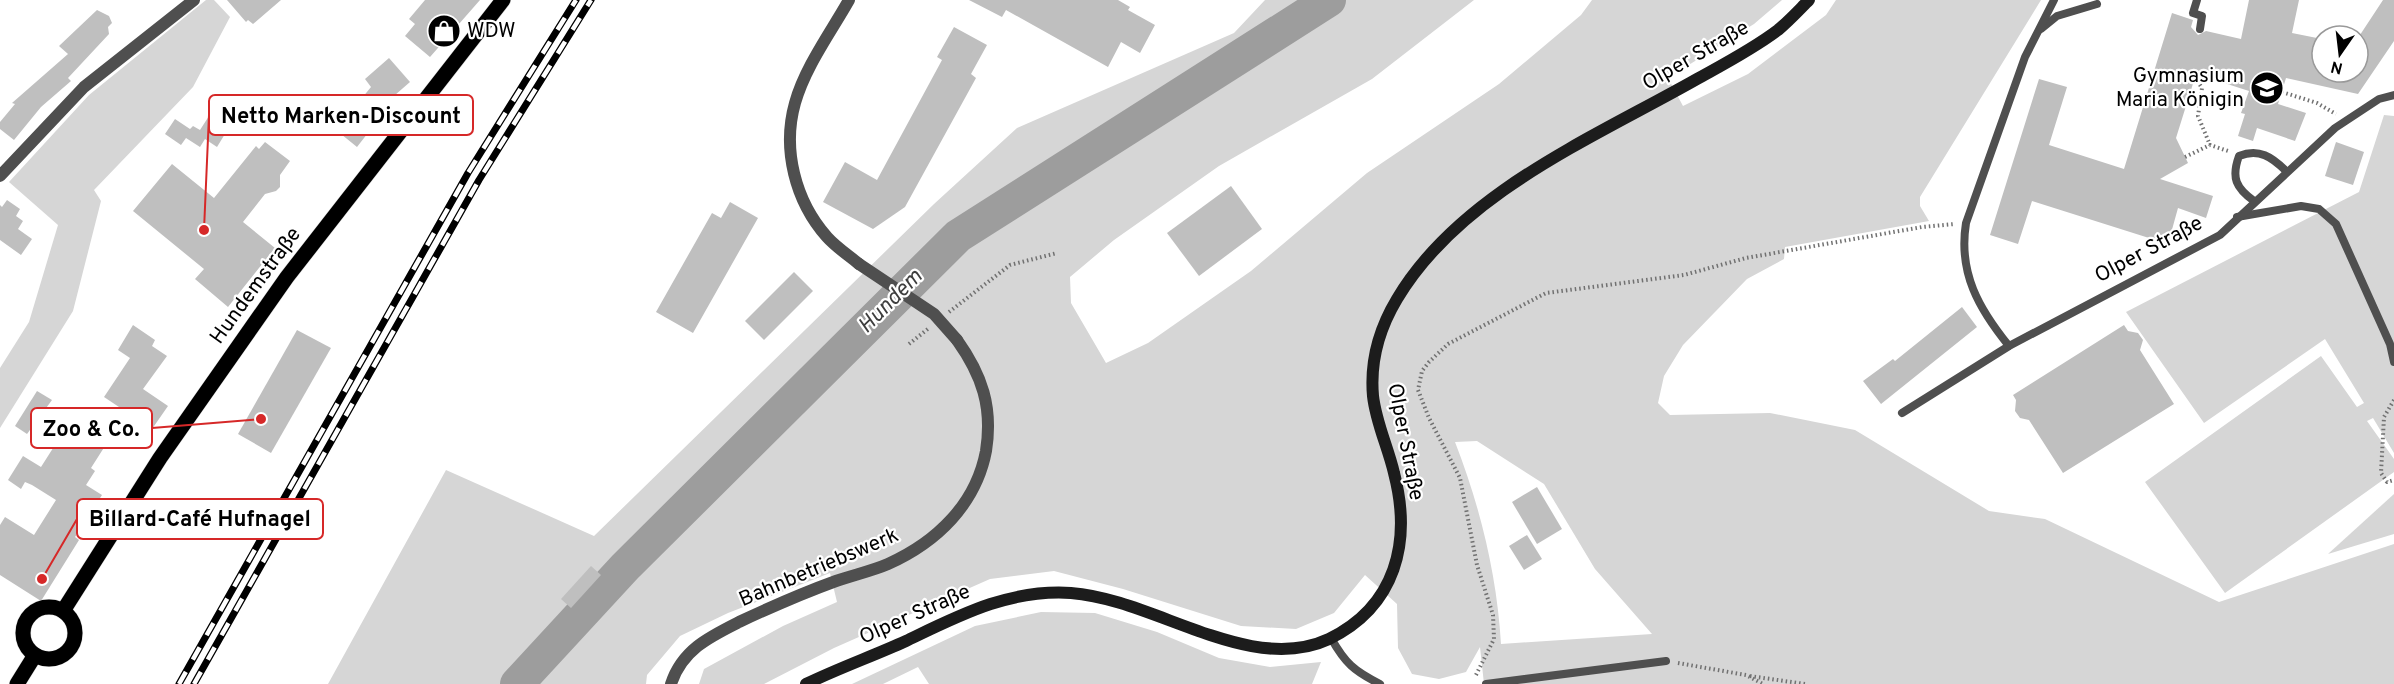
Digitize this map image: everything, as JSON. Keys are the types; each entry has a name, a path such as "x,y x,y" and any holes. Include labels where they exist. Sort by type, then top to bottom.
{"main road":[{"name":"Hundemstraße","path":"63,611 156,465 287,277 503,0"},
{"name":"Olper Straße","path":"806,684 906,641 948,618 989,603 1050,593 1093,596 1118,602 1262,650 1295,650 1331,638 1369,610 1383,594 1398,561 1400,531 1395,477 1375,411 1372,375 1376,350 1384,324 1396,300 1415,273 1459,226 1523,176 1726,64 1778,30 1809,0"},
{"path":"55,608 63,611 73,624 75,640 71,647 66,653 51,659 35,656 29,650 23,635 27,619 40,609 55,608"},
{"path":"17,684 35,656"}],"street":[{"path":"0,176 84,87 194,0"},
{"name":"Bahnbetriebswerk","path":"671,684 681,662 696,646 710,637 774,605 888,564 944,528 966,504 982,469 988,435 985,396 976,367 957,340 934,314 859,264 828,237 808,210 799,190 790,153 790,128 795,101 849,0"}],"lane":[{"path":"2009,346 1989,321 1968,275 1963,246 1966,223 2036,33 2054,0"},
{"path":"2197,0 2193,13 2202,16 2200,29"},
{"path":"2036,33 2057,16 2097,4"},
{"name":"Olper Straße","path":"1902,413 2009,346 2220,235 2286,171 2346,121 2379,99 2394,95"},
{"path":"2254,201 2239,190 2234,178 2239,156 2247,153 2264,153 2286,171"},
{"path":"2236,218 2301,206 2319,209 2336,224 2390,344 2394,362"},
{"path":"1331,638 1344,661 1360,674 1380,684"},
{"path":"1486,684 1666,661"}],"path":[{"path":"2195,77 2202,88 2198,116 2210,145"},
{"path":"2282,92 2317,103 2346,121"},
{"path":"2185,157 2210,145 2228,150"},
{"path":"1472,684 1494,639 1493,615 1477,565 1460,478 1429,418 1418,390 1418,381 1429,362 1448,344 1546,292 1684,275 1746,258 1922,227 1966,223"},
{"path":"946,315 1010,265 1057,254"},
{"path":"909,344 937,322"},
{"path":"2394,400 2384,417 2381,473 2387,482 2394,480"},
{"path":"1666,661 1805,684"},
{"path":"1746,675 1763,684"}],"shaded area":[{"path":"206,0 214,0 230,17 193,87 94,190 101,201 73,311 0,428 0,368 29,322 58,225 9,182 89,95"},
{"path":"1265,0 1474,0 1372,79 1219,166 1114,240 1070,277 1071,303 1106,363 1148,343 1251,271 1367,173 1499,84 1581,15 1592,0 1782,0 1754,24 1668,78 1683,106 1748,74 1826,15 1836,0 2041,0 1920,197 1920,206 1929,221 1785,247 1784,259 1747,279 1683,345 1664,376 1658,403 1670,415 1770,413 1855,430 1989,511 2045,519 2219,602 2394,544 2394,684 1484,684 1480,647 1466,672 1439,679 1412,674 1398,648 1397,604 1365,575 1334,613 1296,629 1241,626 1123,589 1054,571 990,579 834,648 764,684 699,684 704,669 783,626 837,602 830,573 728,613 680,636 647,675 646,684 328,684 446,470 594,536 934,204 1017,128 1234,33","holes":["1477,441 1544,484 1595,569 1652,634 1501,644 1496,592 1486,541 1455,442"]},
{"path":"2384,115 2394,116 2394,453 2373,418 2367,421 2394,459 2394,472 2225,593 2145,482 2321,356 2357,407 2364,403 2325,339 2204,423 2126,312 2359,192"},
{"path":"2394,494 2394,534 2328,554"},
{"path":"1041,612 1095,613 1157,632 1219,658 1270,667 1321,662 1312,684 929,684 918,667 883,684 852,684 975,626"}],"building":[{"path":"227,0 281,0 253,24 248,20 246,22"},
{"path":"425,0 480,0 430,57 405,36 415,24 409,19"},
{"path":"969,0 1118,0 1130,7 1128,10 1155,25 1140,53 1121,42 1108,67 1006,10 1002,17"},
{"path":"2249,0 2299,0 2292,33 2310,37 2310,83 2286,78 2278,104 2306,113 2295,141 2257,128 2253,141 2238,136 2245,114 2241,113 2249,91 2196,74 2176,138 2188,163 2160,179 2213,196 2206,218 2178,208 2168,244 2032,201 2018,244 1990,235 2039,79 2067,87 2049,145 2124,169 2172,13 2193,20 2191,27 2198,35 2206,31 2241,39"},
{"path":"2383,0 2394,0 2394,41 2370,76 2370,24 2367,24"},
{"path":"97,10 109,16 112,23 108,27 109,34 68,78 71,81 41,107 14,140 0,129 0,122 15,104 12,103 68,54 59,46"},
{"path":"954,27 987,45 971,74 976,78 905,207 873,229 823,202 845,162 877,180 942,60 937,57"},
{"path":"389,58 410,82 372,115 378,120 357,147 336,130 371,87 365,79"},
{"path":"2313,84 2365,84 2358,94"},
{"path":"209,116 228,129 217,147 205,139 200,147 186,138 181,145 165,134 175,119 190,129 193,126 200,130"},
{"path":"265,142 290,161 280,175 280,187 276,191 265,194 243,222 275,248 228,307 195,279 204,269 133,211 172,164 214,198 256,146 259,149"},
{"path":"2336,142 2364,152 2353,185 2325,176"},
{"path":"1231,186 1262,229 1199,276 1167,233"},
{"path":"7,200 20,209 16,216 23,221 18,229 32,239 21,255 0,240 0,205 2,207"},
{"path":"730,202 758,218 693,333 656,312 712,213 721,218"},
{"path":"794,272 813,291 764,340 745,321"},
{"path":"1962,307 1977,327 1881,404 1863,381 1893,359 1895,361"},
{"path":"133,325 155,340 152,346 167,356 143,389 168,406 152,429 104,397 130,358 118,350"},
{"path":"2124,325 2128,331 2138,333 2143,340 2140,350 2174,404 2063,473 2029,420 2020,418 2015,411 2016,400 2013,395"},
{"path":"297,330 331,348 271,453 238,434"},
{"path":"37,391 52,400 27,434 15,426"},
{"path":"69,423 105,446 91,468 95,471 86,485 102,495 75,537 79,540 41,601 0,575 0,525 5,517 34,535 56,500 25,482 21,489 8,480 23,456 41,467"},
{"path":"1537,487 1562,529 1537,544 1512,502"},
{"path":"1527,535 1542,559 1524,570 1509,546"},
{"path":"591,566 601,575 571,608 561,599"}],"waterway":[{"name":"Hundem","path":"517,684 625,567 958,236 1329,0"}],"railway":[{"path":"179,684 468,173 576,0"},
{"path":"194,684 479,180 591,0"}],"place":[{"name":"WDW","path":"444,31"},
{"name":"Gymnasium Maria Königin","path":"2267,88"},
{"name":"Netto Marken-Discount","path":"204,230"},
{"name":"Zoo & Co.","path":"261,419"},
{"name":"Billard-Café Hufnagel","path":"42,579"}]}
